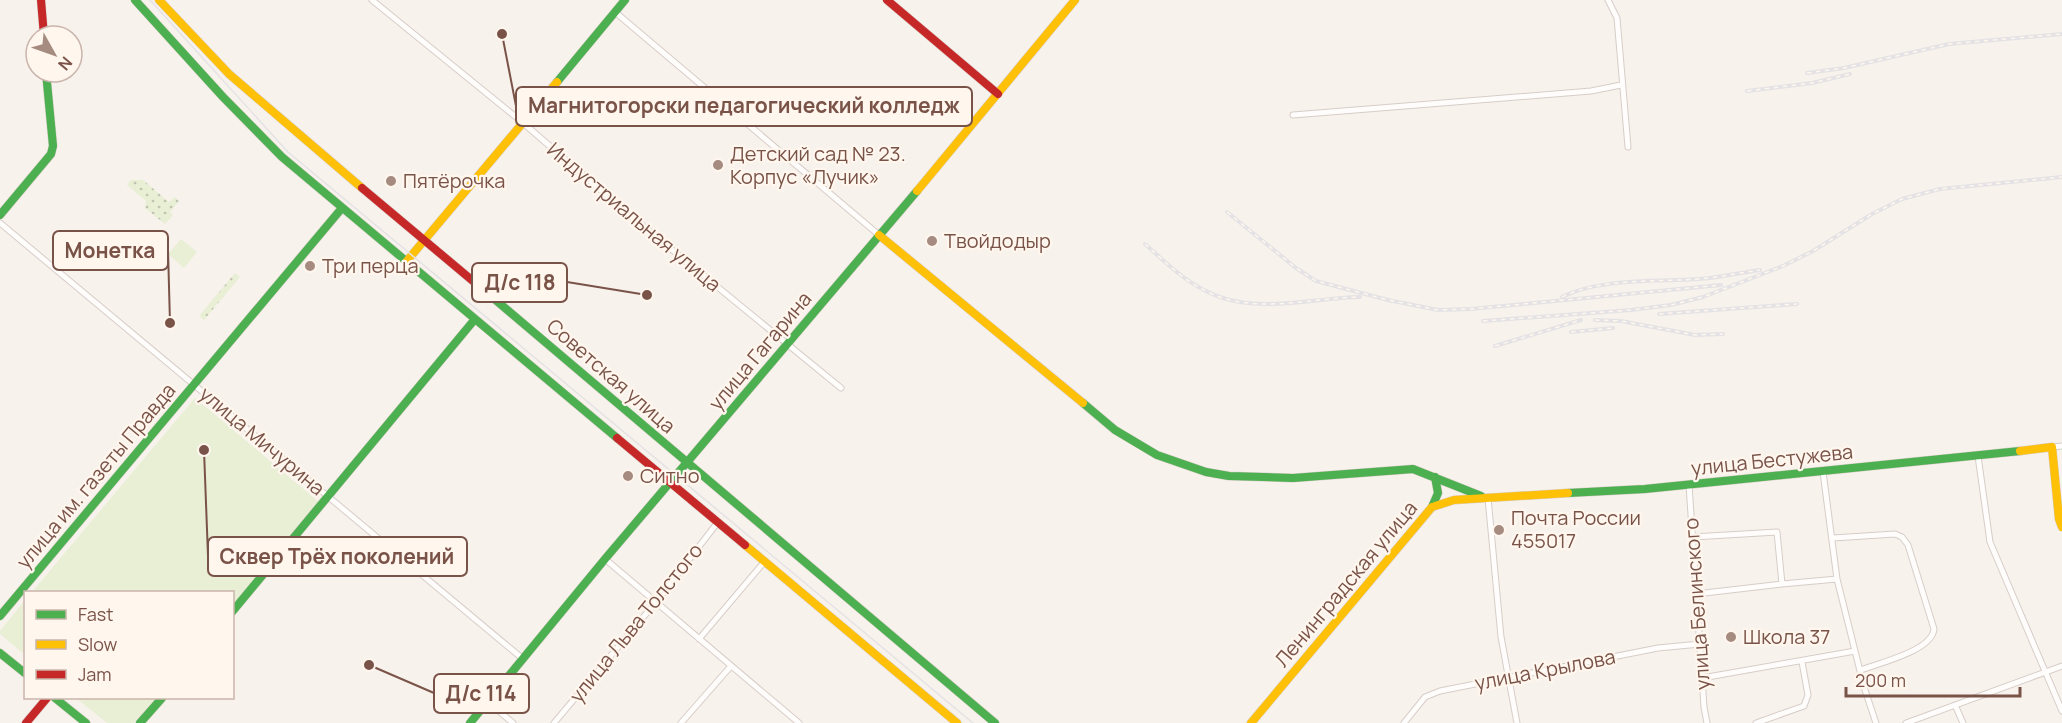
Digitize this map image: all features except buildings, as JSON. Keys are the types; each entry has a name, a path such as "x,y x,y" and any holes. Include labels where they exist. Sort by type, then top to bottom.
{"main road":[{"path":"41,0 43,24"},
{"path":"135,0 223,97 276,151 957,723"},
{"name":"Советская улица","path":"159,0 229,74 995,723"},
{"path":"406,262 625,0"},
{"path":"887,0 998,94"},
{"name":"улица Гагарина","path":"470,723 605,559 1076,0"},
{"path":"0,215 51,154 53,146 47,84"},
{"name":"улица им. газеты Правда","path":"0,616 342,208"},
{"path":"879,236 1115,430 1157,455 1206,472 1229,477 1293,478 1413,469 1486,498"},
{"path":"234,610 476,319"},
{"path":"2052,447 2059,519 2062,527"},
{"name":"улица Бестужева","path":"1486,498 1689,485 2052,447"},
{"path":"1432,507 1437,499 1438,488 1435,477"},
{"name":"Ленинградская улица","path":"1251,723 1432,507 1454,501 1486,498"},
{"path":"0,653 24,672"},
{"path":"26,723 46,699"},
{"path":"56,699 86,723"},
{"path":"140,723 161,699"}],"street":[{"name":"Индустриальная улица","path":"372,0 841,388"},
{"path":"1608,0 1617,18 1628,147"},
{"path":"615,12 879,236"},
{"path":"1293,115 1591,91 1621,85"},
{"name":"улица Мичурина","path":"0,223 523,659"},
{"name":"улица Бестужева","path":"2052,447 2062,446"},
{"path":"1978,456 1990,542 2062,711"},
{"path":"1823,472 1837,579 1876,723"},
{"name":"улица Белинского","path":"1689,485 1707,723"},
{"path":"1486,498 1501,637 1517,723"},
{"name":"улица Льва Толстого","path":"554,723 656,602 718,522"},
{"path":"1693,537 1777,532 1782,584"},
{"path":"1833,538 1894,534 1902,537 1908,545 1934,629 1932,638 1921,647 1861,670"},
{"path":"605,559 799,723"},
{"path":"699,639 765,561"},
{"path":"1696,594 1837,579"},
{"name":"улица Крылова","path":"1404,723 1425,697 1463,686 1658,648 1700,644"},
{"path":"1702,678 1855,651"},
{"path":"1756,723 1804,706 1808,695 1802,662"},
{"path":"681,723 731,666"},
{"path":"1906,723 2062,666"},
{"path":"488,702 513,723"},
{"path":"1955,705 1963,723"}],"green space":[{"path":"131,180 143,180 169,202 175,197 179,201 170,212 173,215 165,224 145,208 146,201 127,185"},
{"path":"181,239 197,252 184,268 168,254"},
{"path":"235,273 240,277 204,320 199,316"},
{"path":"195,398 320,503 234,605 234,591 33,591"},
{"path":"24,601 24,654 0,634"},
{"path":"77,699 155,699 134,723 107,723"}],"tram line":[{"path":"150,0 288,152 973,723"}],"railway":[{"path":"1807,73 1844,68 1949,44 2062,34"},
{"path":"1747,91 1812,83 1850,74"},
{"path":"1483,321 1671,305 1703,297 1783,266 1902,199 1940,189 2062,177"},
{"path":"1227,212 1296,268 1316,281 1388,300 1438,310 1471,309 1721,285"},
{"path":"1145,244 1188,280 1222,298 1241,302 1280,304 1360,297"},
{"path":"1562,297 1577,291 1611,284 1700,279 1760,270"},
{"path":"1659,314 1797,304"},
{"path":"1495,346 1581,320"},
{"path":"1595,320 1621,321 1695,335 1723,334"},
{"path":"1571,332 1613,328"}],"traffic: fast":[{"path":"135,0 223,97 282,157 617,438"},
{"path":"557,82 625,0"},
{"path":"0,215 51,154 53,146 47,84"},
{"path":"470,723 605,559 917,191"},
{"path":"0,616 342,208"},
{"path":"492,297 995,723"},
{"path":"234,610 475,319"},
{"path":"1083,403 1115,430 1157,455 1206,472 1229,476 1293,478 1413,469 1481,496"},
{"path":"1568,493 1645,489 2020,451"},
{"path":"1432,507 1438,493 1435,477"},
{"path":"0,653 24,672"},
{"path":"56,699 86,723"},
{"path":"140,723 161,699"}],"traffic: slow":[{"path":"159,0 229,74 362,188"},
{"path":"917,191 1075,0"},
{"path":"406,262 557,82"},
{"path":"879,235 1083,403"},
{"path":"2020,451 2052,447 2059,519 2062,527"},
{"path":"1251,723 1432,507 1454,500 1568,493"},
{"path":"745,545 957,723"}],"traffic: jam":[{"path":"41,0 43,24"},
{"path":"887,0 998,94"},
{"path":"362,188 492,297"},
{"path":"617,438 745,545"},
{"path":"26,723 46,699"}],"place":[{"name":"Магнитогорски педагогический колледж","path":"502,34"},
{"name":"Детский сад № 23. Корпус «Лучик»","path":"718,165"},
{"name":"Пятёрочка","path":"391,181"},
{"name":"Твойдодыр","path":"932,241"},
{"name":"Три перца","path":"310,266"},
{"name":"Д/с 118","path":"647,295"},
{"name":"Монетка","path":"170,323"},
{"name":"Сквер Трёх поколений","path":"204,450"},
{"name":"Ситно","path":"628,476"},
{"name":"Почта России 455017","path":"1499,530"},
{"name":"Школа 37","path":"1731,637"},
{"name":"Д/с 114","path":"369,665"}]}
